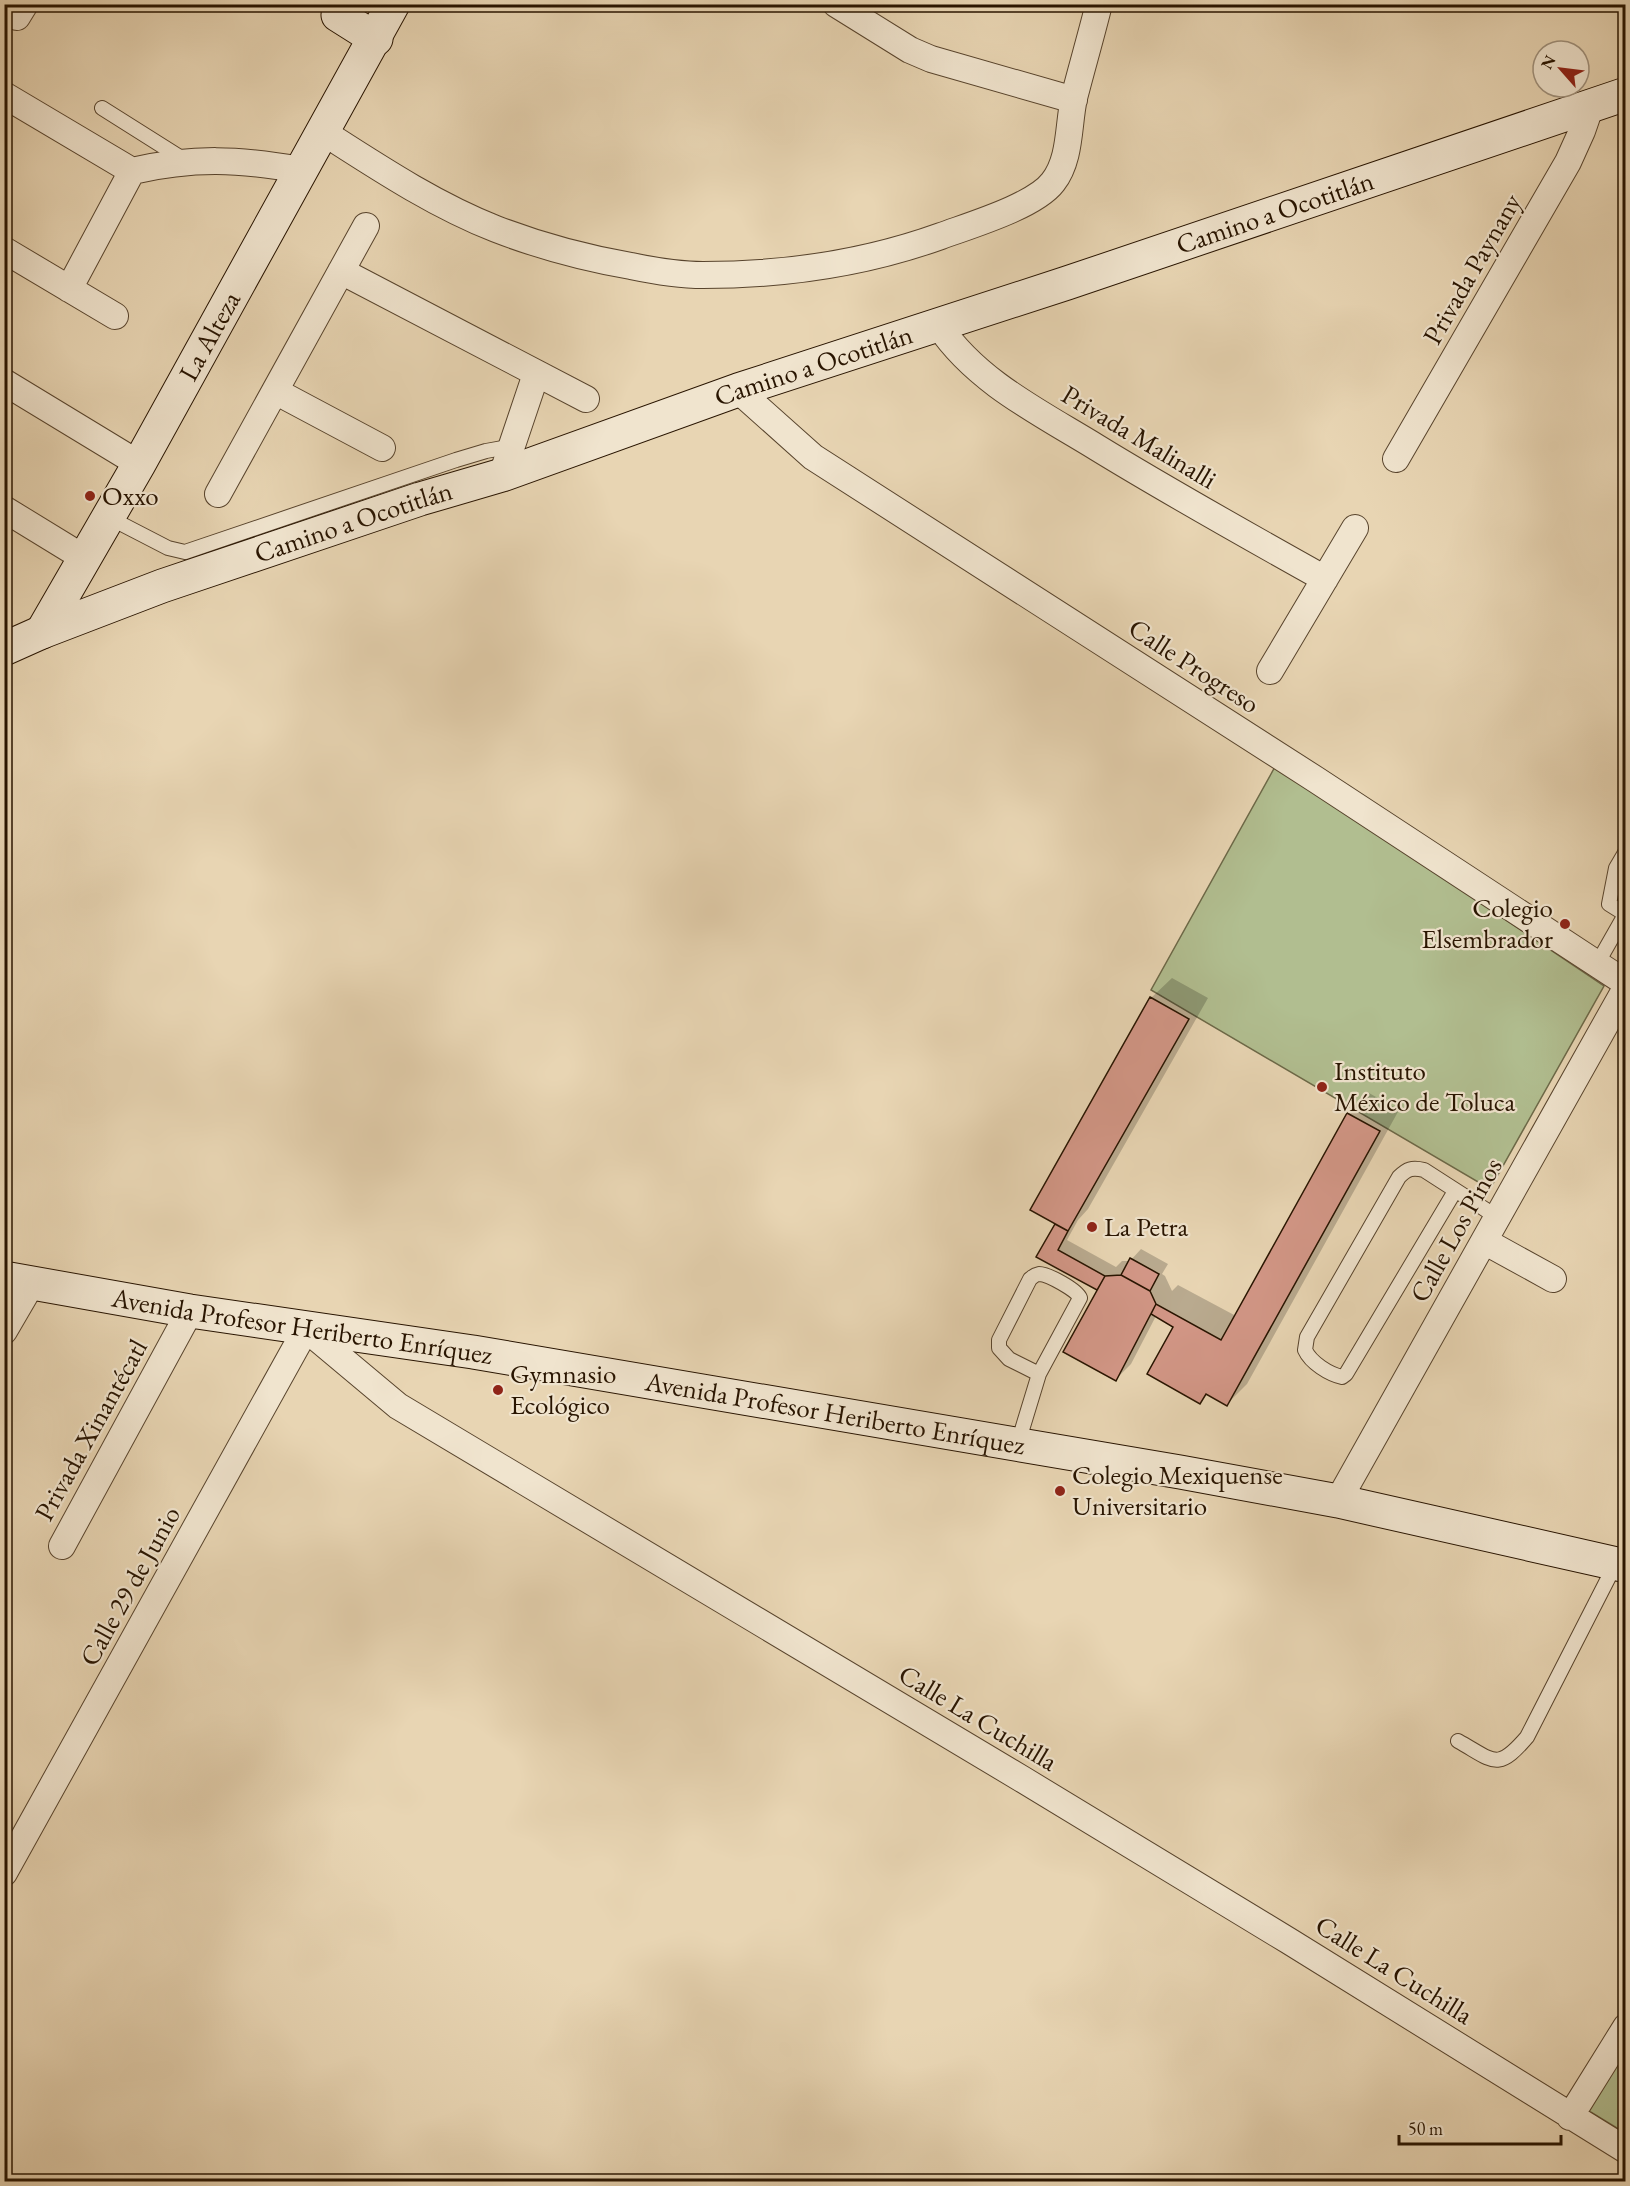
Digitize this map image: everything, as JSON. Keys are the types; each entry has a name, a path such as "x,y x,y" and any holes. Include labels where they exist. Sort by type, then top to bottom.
{"main road":[{"name":"La Alteza","path":"42,632 139,464 376,39 393,4"},
{"path":"334,8 376,39"},
{"name":"Camino a Ocotitlán","path":"4,649 162,586 420,499 507,460 939,326 1626,94"},
{"name":"Avenida Profesor Heriberto Enríquez","path":"18,1280 190,1311 473,1352 1018,1443 1338,1501 1483,1535 1622,1558"}],"street":[{"path":"836,4 910,50 931,59 1074,100"},
{"path":"323,132 439,202 495,229 554,249 662,272 702,275 793,270 912,246 987,219 1037,196 1055,180 1064,158 1074,100 1099,4"},
{"path":"4,95 132,171 187,161 234,160 301,170"},
{"name":"Privada Paynany","path":"1396,459 1568,162 1591,105"},
{"path":"69,289 132,171"},
{"path":"218,494 366,226"},
{"path":"4,250 115,316"},
{"path":"341,271 586,399"},
{"name":"Privada Malinalli","path":"939,326 958,351 980,373 1019,400 1176,495 1325,579"},
{"path":"507,460 536,374"},
{"path":"4,382 139,464"},
{"name":"Calle Progreso","path":"738,390 813,457 1315,779 1626,983"},
{"path":"275,391 382,447"},
{"path":"4,509 84,558"},
{"path":"1269,671 1355,528"},
{"name":"Calle Los Pinos","path":"1338,1501 1626,988"},
{"path":"1484,1241 1553,1279"},
{"path":"4,1331 18,1280"},
{"name":"Privada Xinantécatl","path":"62,1546 190,1311"},
{"name":"Calle 29 de Junio","path":"4,1873 306,1329"},
{"name":"Calle La Cuchilla","path":"306,1329 398,1406 1176,1872 1626,2150"},
{"path":"1570,2117 1626,2028"}],"lane":[{"path":"102,108 187,161"},
{"path":"108,517 168,548 185,552 486,451 507,460"},
{"path":"1597,964 1625,913 1609,904 1616,868 1626,850"},
{"path":"1455,1191 1346,1374 1342,1377 1337,1376 1313,1361 1305,1350 1307,1337 1399,1177 1408,1169 1424,1170 1497,1217"},
{"path":"1018,1443 1039,1374 1080,1296 1072,1289 1043,1274 1030,1279 999,1340 999,1348 1003,1354 1039,1374"},
{"path":"1458,1741 1491,1759 1498,1760 1512,1755 1527,1737 1622,1558"}],"green space":[{"path":"1276,765 1604,986 1490,1189 1151,990"},
{"path":"1625,2043 1625,2133 1584,2108"}],"building":[{"path":"1150,997 1189,1019 1068,1231 1030,1210"},
{"path":"1347,1113 1380,1131 1227,1406 1206,1394 1200,1404 1147,1374 1173,1327 1151,1314 1156,1304 1221,1340"},
{"path":"1055,1224 1068,1231 1058,1250 1105,1276 1097,1290 1036,1257"},
{"path":"1130,1258 1159,1274 1150,1291 1121,1275"},
{"path":"1121,1275 1150,1291 1156,1304 1116,1381 1063,1352 1105,1276"}],"place":[{"name":"Oxxo","path":"90,496"},
{"name":"Colegio Elsembrador","path":"1565,924"},
{"name":"Instituto México de Toluca","path":"1322,1087"},
{"name":"La Petra","path":"1092,1227"},
{"name":"Gymnasio Ecológico","path":"498,1390"},
{"name":"Colegio Mexiquense Universitario","path":"1060,1491"}]}
